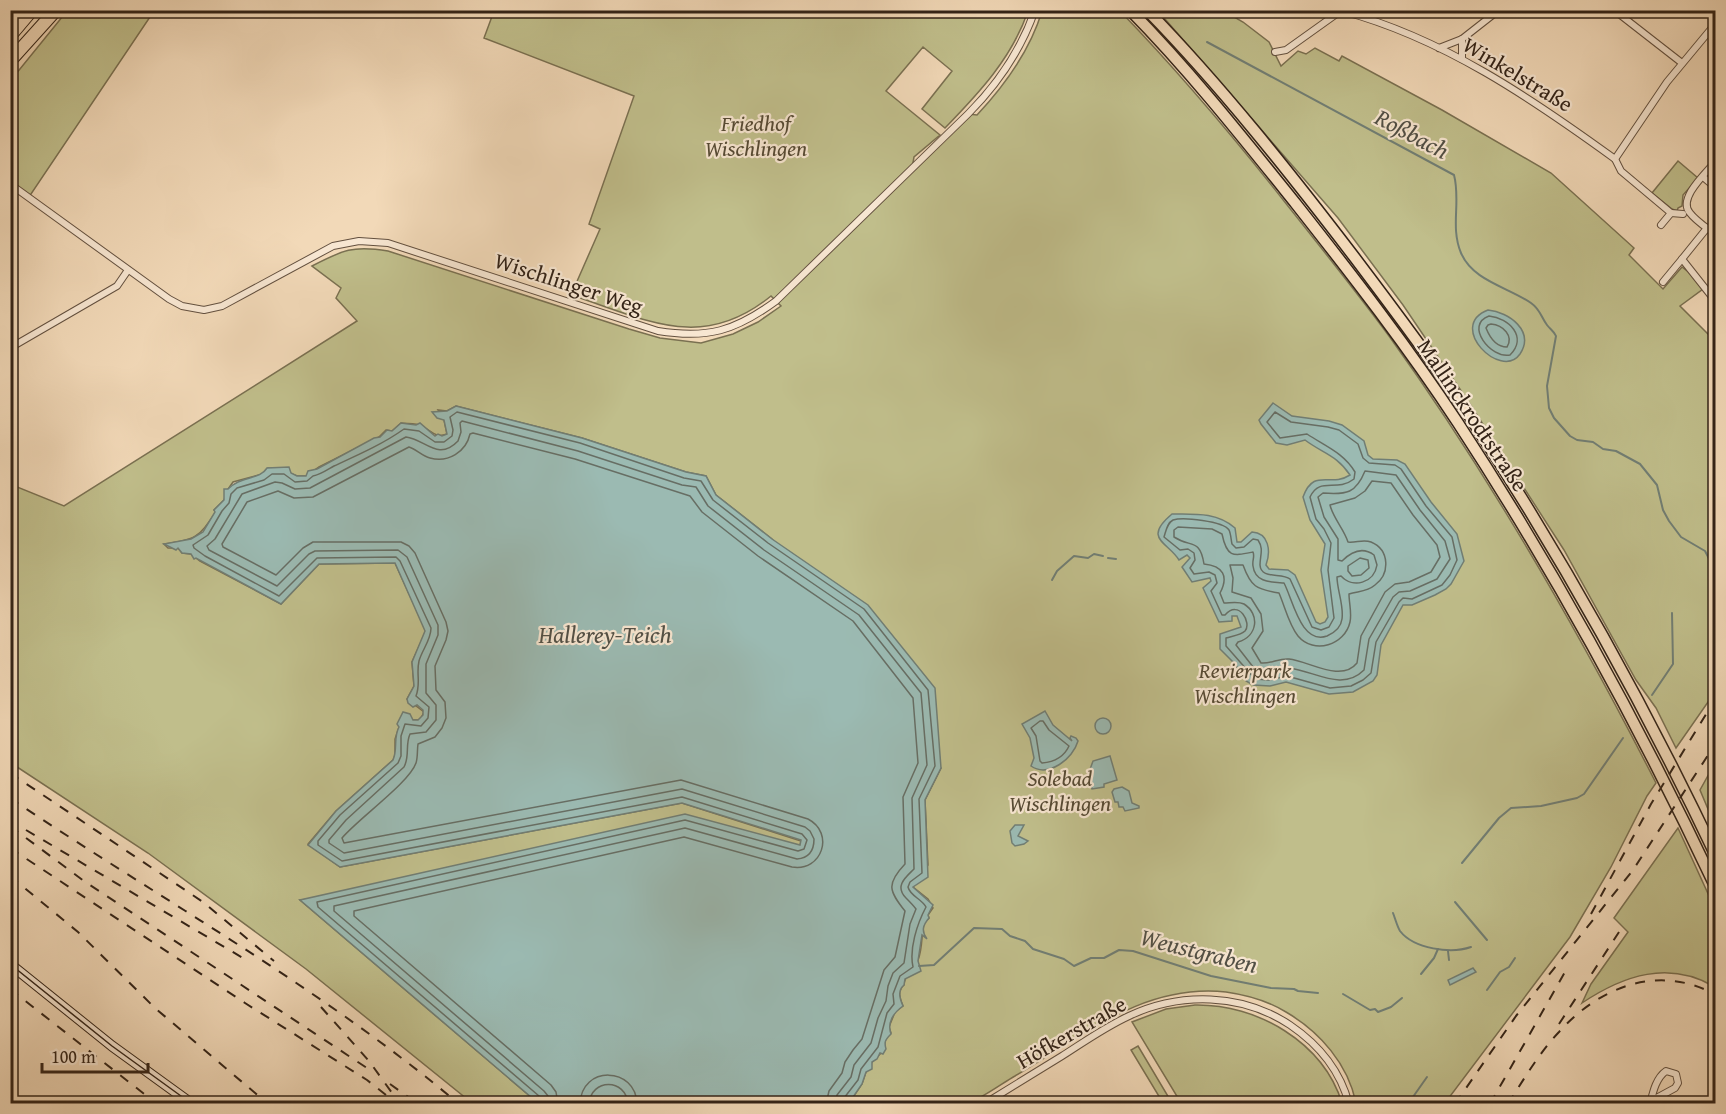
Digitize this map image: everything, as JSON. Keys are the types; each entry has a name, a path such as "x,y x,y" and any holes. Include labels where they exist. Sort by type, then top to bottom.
{"highway":[{"path":"10,36 32,10"},
{"path":"10,61 56,10"},
{"name":"Mallinckrodtstraße","path":"1130,10 1243,138 1394,332 1457,421 1538,550 1585,633 1716,888"},
{"name":"Mallinckrodtstraße","path":"1147,10 1262,141 1317,208 1468,414 1587,607 1643,711 1716,856"}],"main road":[{"path":"10,964 112,1046 192,1104"}],"street":[{"name":"Wischlinger Weg","path":"10,184 128,270 182,306 204,310 222,306 333,246 349,242 375,241 388,243 658,331 700,334 730,328 753,317 791,288 978,104 1012,59 1035,10"},
{"path":"1439,48 1462,39 1499,10"},
{"path":"1614,10 1682,63"},
{"path":"1275,52 1286,50 1342,11"},
{"name":"Winkelstraße","path":"1342,11 1363,14 1439,48 1526,97 1615,159 1622,171 1671,213"},
{"path":"1615,159 1653,101 1716,23"},
{"path":"1461,59 1462,39"},
{"path":"1716,161 1686,198 1685,205 1689,213 1716,235"},
{"path":"1703,177 1716,188"},
{"path":"1661,225 1671,213 1683,214"},
{"path":"1663,282 1707,228"},
{"path":"1682,259 1716,302"},
{"path":"10,348 117,286 128,270"},
{"name":"Höfkerstraße","path":"984,1104 1128,1016 1167,1003 1212,999 1262,1010 1283,1020 1303,1034 1335,1070 1349,1104"},
{"path":"1666,1071 1676,1074 1678,1083 1676,1088 1650,1102 1654,1088 1662,1074 1666,1071"}],"green space":[{"path":"67,11 154,11 29,197 11,184 11,80"},
{"name":"Revierpark Wischlingen","path":"494,11 1028,11 1004,59 982,88 945,128 922,109 952,71 923,47 886,91 940,135 914,157 912,168 968,114 977,115 998,91 1024,53 1042,11 1120,11 1184,80 1245,152 1337,268 1426,389 1531,554 1595,667 1656,783 1570,937 1445,1103 1356,1103 1346,1075 1331,1050 1298,1020 1272,1005 1249,997 1226,992 1196,991 1140,1004 1115,1016 971,1102 958,1104 849,1103 862,1084 872,1062 883,1051 886,1038 891,1033 889,1027 895,1012 903,1006 900,990 918,960 924,923 933,908 928,899 913,887 928,865 925,800 941,768 772,539 716,495 706,476 686,472 582,438 456,406 447,411 438,410 444,420 447,434 436,435 419,425 401,423 392,431 386,430 379,437 319,467 306,476 297,476 280,469 268,468 262,474 233,482 224,500 214,510 216,512 200,532 190,539 164,544 168,548 178,548 182,553 191,554 281,604 319,564 395,563 426,631 412,662 414,686 407,699 424,712 420,720 413,720 399,727 393,760 336,811 308,844 340,867 682,803 801,841 800,846 300,900 538,1103 472,1103 306,969 148,853 11,763 10,484 64,506 357,321 336,298 341,288 312,266 348,250 388,251 629,329 660,338 701,343 733,334 758,322 781,306 771,296 745,313 721,323 697,327 673,326 649,321 571,295 600,229 589,224 634,96 484,38"},
{"path":"1158,11 1224,11 1269,42 1281,66 1298,51 1306,54 1315,48 1339,61 1342,56 1551,173 1634,248 1629,255 1663,289 1682,267 1703,289 1680,306 1715,341 1715,692 1676,748 1656,708 1636,680 1564,550 1403,305 1338,218"},
{"path":"1678,161 1698,178 1683,195 1682,206 1677,211 1652,193"},
{"path":"1715,763 1715,835 1713,821 1700,790"},
{"path":"1678,828 1715,909 1715,987 1681,974 1647,974 1614,985 1582,1003 1591,984 1628,932 1614,918"},
{"path":"1195,1005 1218,1006 1241,1011 1264,1019 1285,1031 1320,1062 1333,1081 1342,1103 1181,1103 1132,1022 1166,1009"},
{"path":"1138,1046 1172,1103 1163,1103 1131,1050"}],"water":[{"path":"1488,310 1504,314 1518,324 1522,330 1524,346 1520,354 1511,361 1501,361 1490,356 1475,338 1473,327 1477,318"},
{"path":"1273,403 1292,416 1342,425 1364,441 1368,455 1373,459 1397,460 1405,464 1457,534 1464,561 1451,584 1435,595 1412,605 1403,605 1381,645 1377,675 1373,681 1353,692 1329,694 1286,682 1270,686 1253,685 1246,681 1235,664 1220,649 1220,634 1241,627 1237,616 1232,616 1232,621 1219,622 1203,588 1211,581 1210,578 1192,582 1182,567 1190,558 1187,555 1179,560 1158,535 1163,522 1172,514 1205,515 1221,519 1235,528 1237,542 1241,542 1252,532 1258,533 1267,544 1266,565 1269,569 1288,570 1295,575 1316,622 1320,624 1325,622 1328,617 1321,570 1325,544 1310,520 1303,497 1307,488 1317,480 1336,480 1350,475 1335,459 1305,440 1287,445 1276,443 1259,420"},
{"name":"Hallerey-Teich","path":"456,406 582,438 686,472 706,476 716,495 772,539 868,605 935,688 941,768 925,800 928,877 913,887 933,905 924,928 927,939 922,935 918,961 921,971 905,979 900,992 903,1006 892,1018 891,1034 886,1041 886,1049 872,1062 872,1069 866,1072 862,1084 849,1103 618,1104 608,1097 600,1103 538,1103 300,900 685,814 800,845 801,840 682,803 340,867 308,845 336,811 393,760 399,727 397,724 403,712 410,714 413,720 418,720 423,715 423,710 417,705 413,707 407,699 414,686 412,662 425,631 395,563 319,564 281,604 196,558 194,559 191,554 182,553 178,548 176,550 164,544 191,539 203,532 214,510 224,500 224,489 260,475 267,468 289,467 291,473 306,476 308,471 317,469 374,438 380,437 387,430 392,431 401,423 416,425 420,423 435,436 438,434 442,436 447,434 444,420 437,418 432,412 447,411"},
{"path":"1045,711 1053,725 1072,741 1071,736 1078,741 1065,760 1045,770 1031,766 1034,758 1030,738 1022,724"},
{"path":"1103,718 1109,720 1111,726 1109,732 1103,734 1097,732 1095,726 1097,720"},
{"path":"1110,756 1117,780 1104,784 1104,787 1092,789 1088,775 1093,761"},
{"path":"1122,787 1129,791 1132,803 1139,808 1125,811 1123,807 1119,807 1112,792"},
{"path":"1015,825 1024,825 1018,836 1028,841 1024,844 1015,846 1012,843 1010,831"},
{"path":"1473,968 1476,972 1450,985 1448,980"}],"waterway":[{"name":"Roßbach","path":"1207,42 1454,175 1456,234 1461,253 1467,263 1482,277 1534,305 1556,336 1547,386 1549,408 1554,418 1570,436 1577,440 1593,442 1603,449 1616,451 1640,464 1657,485 1663,510 1669,521 1681,537 1705,551 1716,572"},
{"path":"1052,580 1057,571 1074,556 1088,558 1094,554 1103,556"},
{"path":"1108,558 1116,559"},
{"path":"1652,695 1673,664 1672,613"},
{"path":"1462,863 1499,818 1511,808 1541,806 1577,798 1584,794 1623,738"},
{"path":"1455,902 1487,940"},
{"path":"1393,913 1400,931 1423,946 1443,950 1471,947"},
{"name":"Weustgraben","path":"919,966 934,965 974,928 1002,929 1010,936 1025,941 1033,949 1064,959 1074,966 1091,958 1104,958 1119,950 1133,951 1211,976 1271,988 1318,993"},
{"path":"1421,974 1438,949"},
{"path":"1448,951 1449,960"},
{"path":"1487,990 1500,972 1509,967 1515,958"},
{"name":"Weustgraben","path":"1343,994 1370,1010 1375,1009 1378,1012 1391,1007 1402,998"},
{"path":"1408,1104 1427,1077"}],"tram line":[{"path":"10,964 112,1046 192,1104"}],"railway":[{"path":"1591,914 1651,804 1716,698"},
{"path":"1455,1104 1516,1016 1633,870 1716,743"},
{"path":"10,773 203,902 274,961"},
{"path":"10,798 295,982 406,1061 459,1104"},
{"path":"10,826 84,881 370,1070"},
{"path":"26,830 243,958"},
{"path":"10,848 245,1003 367,1080 391,1099"},
{"path":"10,876 78,932 155,1008 268,1104"},
{"path":"1559,1024 1619,932"},
{"path":"1490,1104 1565,972"},
{"path":"1508,1104 1538,1057 1559,1032 1575,1016 1611,992 1652,981 1673,981 1695,986 1716,995"},
{"path":"10,989 157,1104"},
{"path":"321,1007 369,1061 400,1104"},
{"path":"390,1084 418,1104"},
{"path":"125,1101 128,1104"}],"park label":[{"name":"Friedhof Wischlingen","path":"756,136"},
{"name":"Solebad Wischlingen","path":"1060,790"}]}
